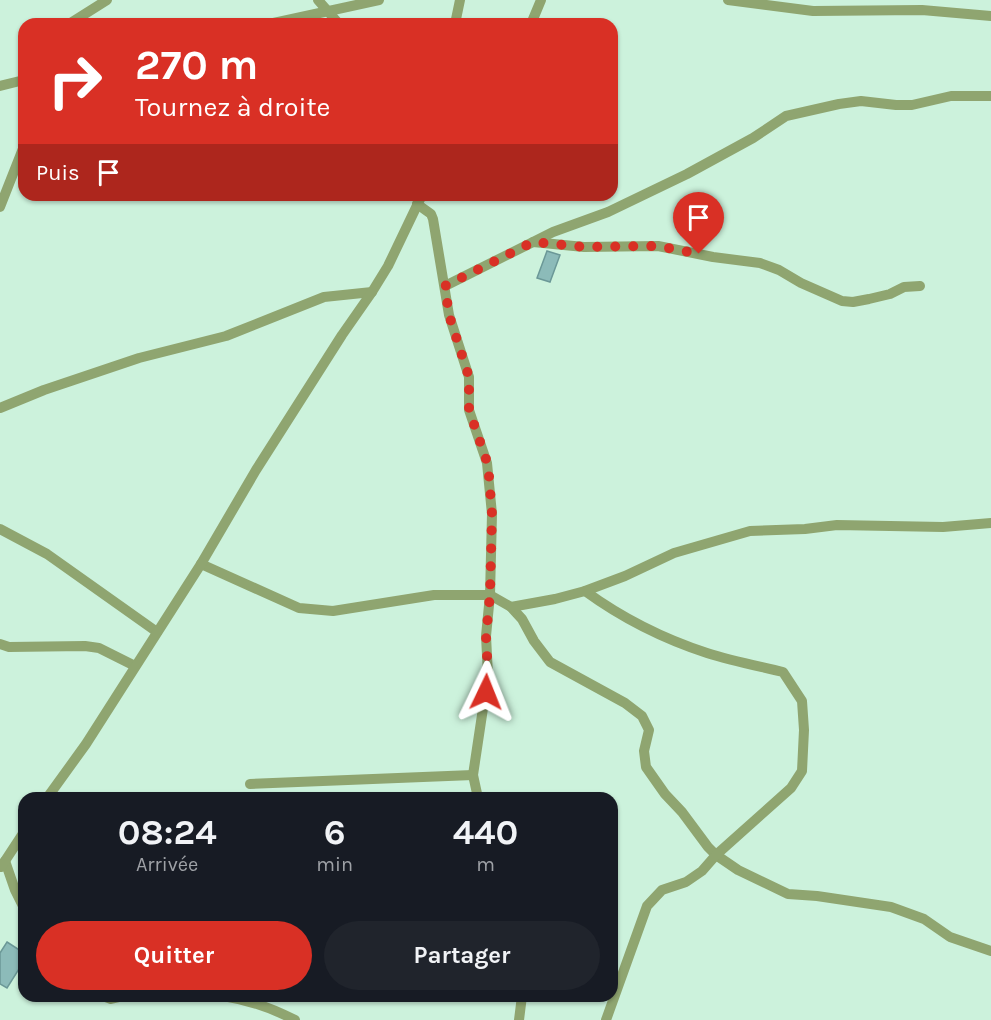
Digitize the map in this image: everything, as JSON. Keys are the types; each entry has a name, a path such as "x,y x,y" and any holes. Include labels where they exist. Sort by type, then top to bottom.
{"street":[{"path":"78,18 107,0"},
{"path":"318,0 334,18"},
{"path":"298,18 379,0"},
{"path":"456,18 460,0"},
{"path":"534,18 541,0"},
{"path":"728,0 813,11 922,10 991,16"},
{"path":"0,86 18,82"},
{"path":"445,286 553,232 608,212 687,174 753,138 786,116 861,101 912,105 951,96 991,96"},
{"path":"0,207 18,161"},
{"path":"51,792 86,744 201,564 262,460 372,292 388,266 419,201"},
{"path":"420,201 433,219 449,315 469,377 469,410 487,462 489,476 492,514 490,595 486,636 488,675 473,775 477,792"},
{"path":"533,242 584,247 658,246 712,257 760,263 842,301 861,301 890,294 904,286 920,286"},
{"path":"0,408 44,390 139,358 226,336 324,297 372,292"},
{"path":"511,607 585,591 625,576 674,553 750,531 837,525 943,527 991,523"},
{"path":"0,529 46,554 157,632"},
{"path":"201,564 299,608 333,611 434,595 490,595 511,607 522,619 534,642 550,662 625,703 642,716 649,730 644,751 646,767 665,794 716,855 746,875 788,894 891,907 924,919 950,937 991,951"},
{"path":"585,591 608,608 657,634 709,654 783,672 802,701 804,730 802,771 791,788 716,855 702,871 686,882 662,890 647,906 618,987"},
{"path":"0,644 9,647 73,645 99,648 135,666"},
{"path":"250,784 473,775"},
{"path":"18,841 2,865 18,896"},
{"path":"251,1002 276,1010 296,1020"},
{"path":"519,1020 521,1002"},
{"path":"606,1020 612,1002"}],"building":[{"path":"547,251 560,255 550,282 537,278"},
{"path":"7,942 18,949 18,971 7,988 0,984 0,953"}],"route":[{"path":"486,692 488,675 486,636 490,595 492,514 489,476 487,462 469,410 469,377 449,315 445,286 533,242 584,247 658,246 699,254"}]}
